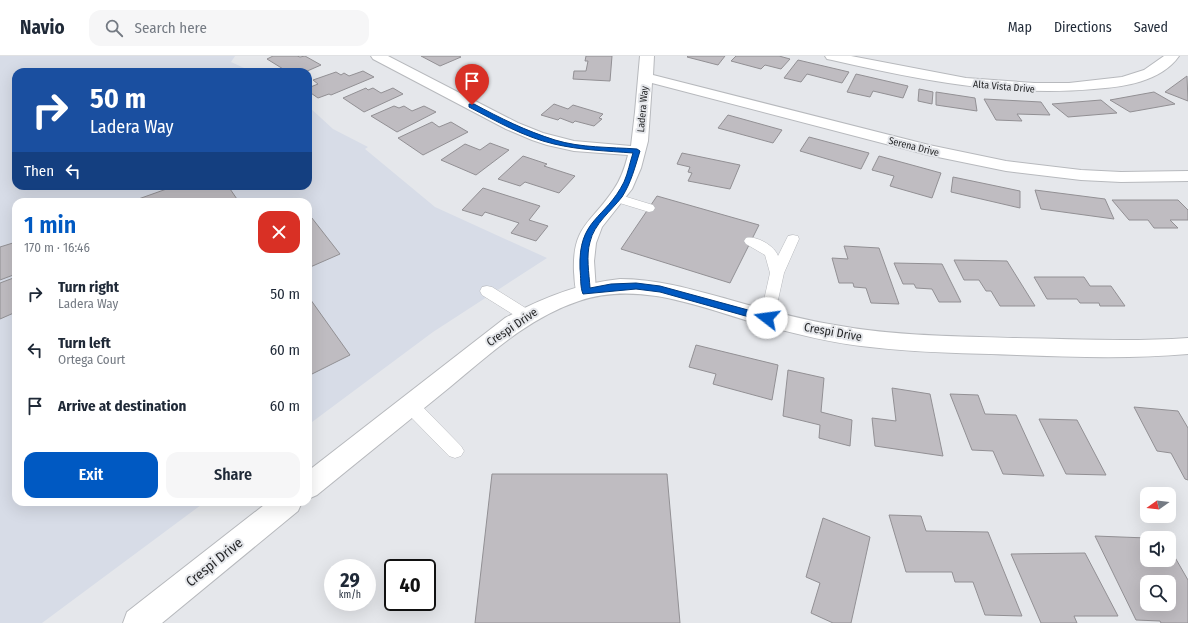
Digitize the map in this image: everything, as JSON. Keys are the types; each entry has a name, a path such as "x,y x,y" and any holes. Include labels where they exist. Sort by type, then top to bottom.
{"street":[{"path":"378,56 532,135 554,142 579,146 637,151"},
{"name":"Ladera Way","path":"586,291 584,255 586,241 591,229 627,182 637,151 641,129 647,56"},
{"name":"Alta Vista Drive","path":"832,56 943,79 1037,89 1090,86 1135,78 1152,72 1164,65 1172,56"},
{"name":"Serena Drive","path":"645,77 928,150 1006,166 1073,174 1121,177 1188,176"},
{"name":"Crespi Drive","path":"312,484 513,324 560,299 586,291 611,287 636,286 660,289 817,330 925,344 1123,349 1188,346"},
{"name":"Crespi Drive","path":"138,623 284,506"}],"lane":[{"path":"616,198 648,208"},
{"path":"767,318 777,273 793,240"},
{"path":"751,241 771,253 777,273"},
{"path":"487,291 526,316"},
{"path":"410,405 455,451"}],"shaded area":[{"path":"0,56 235,56 231,62 244,68 12,68 12,190 312,190 312,110 333,129 368,147 365,149 435,207 547,258 433,332 312,422 312,198 12,198 12,506 200,506 42,623 0,623"}],"building":[{"path":"273,56 305,56 321,65 312,69 282,68 267,59"},
{"path":"421,56 459,56 461,57 440,66"},
{"path":"586,56 612,56 610,81 573,79 574,71 586,71 588,61 585,61"},
{"path":"725,56 718,65 687,57"},
{"path":"736,56 779,56 790,59 781,69 765,65 761,69 731,61"},
{"path":"798,60 849,72 842,83 807,74 801,82 784,78"},
{"path":"363,71 374,77 331,95 329,94 318,98 312,94 312,86 318,84 313,80 336,72 341,75 344,73 349,76"},
{"path":"856,74 908,86 903,98 873,91 870,97 847,92"},
{"path":"1187,76 1188,101 1165,92"},
{"path":"366,88 368,90 373,88 381,93 393,88 403,94 364,112 343,98"},
{"path":"919,89 933,92 932,104 918,101"},
{"path":"936,92 975,98 977,111 936,105"},
{"path":"1154,92 1175,104 1130,112 1110,100"},
{"path":"984,99 1041,102 1050,115 1017,114 1022,121 996,120"},
{"path":"1101,100 1117,113 1068,117 1052,104"},
{"path":"554,104 568,109 573,105 603,114 599,118 602,119 594,126 575,121 573,123 560,118 558,120 541,115"},
{"path":"394,106 399,108 404,106 412,111 424,106 436,112 397,132 371,116"},
{"path":"728,115 782,130 773,143 718,128"},
{"path":"432,122 439,127 451,122 468,132 423,155 398,138"},
{"path":"809,137 869,153 861,169 800,151"},
{"path":"490,143 509,150 476,175 441,160 465,144 480,150"},
{"path":"682,153 740,165 730,189 688,181 692,173 688,172 690,167 677,164"},
{"path":"523,156 547,164 544,166 575,176 559,193 525,182 520,186 498,179"},
{"path":"879,156 941,173 932,198 890,186 894,176 872,170"},
{"path":"953,177 1020,191 1020,208 951,192"},
{"path":"483,188 540,206 529,220 548,226 536,241 511,233 519,223 485,212 482,216 462,210"},
{"path":"164,190 231,190 236,198 141,198"},
{"path":"1035,190 1105,199 1114,219 1041,209"},
{"path":"657,196 759,225 730,283 621,249"},
{"path":"1112,200 1178,200 1188,210 1188,220 1170,220 1178,228 1154,228 1148,220 1129,220"},
{"path":"312,218 340,254 312,266"},
{"path":"12,243 12,276 0,280 0,247"},
{"path":"844,246 879,248 899,304 871,303 866,288 854,287 853,283 839,283 832,258 848,259"},
{"path":"954,260 1007,261 1035,306 1000,306 991,291 986,291 979,280 964,280"},
{"path":"894,263 942,264 961,302 939,302 932,289 916,288 914,284 903,284"},
{"path":"1034,277 1084,277 1090,286 1111,286 1125,306 1100,306 1099,303 1080,303 1077,299 1047,299"},
{"path":"12,278 12,314 0,319 0,283"},
{"path":"312,302 350,355 312,374"},
{"path":"696,345 778,365 772,400 713,384 716,374 689,367"},
{"path":"788,370 824,378 821,412 852,420 850,446 819,438 820,425 783,416"},
{"path":"892,388 930,394 943,456 875,446 872,418 896,421"},
{"path":"950,394 978,395 985,414 1016,415 1044,476 1003,474 993,451 972,450"},
{"path":"1134,407 1178,411 1188,428 1188,480 1185,479 1171,453 1157,451"},
{"path":"1039,419 1077,420 1106,475 1066,474"},
{"path":"492,474 667,474 680,623 475,623"},
{"path":"889,515 921,516 926,531 988,532 1022,616 985,615 973,582 955,582 952,572 906,572"},
{"path":"823,518 870,537 851,623 833,623 811,613 820,583 806,577"},
{"path":"1095,536 1140,538 1140,567 1176,567 1176,559 1188,580 1188,623 1161,623 1160,621 1136,620"},
{"path":"1085,553 1118,616 1074,616 1077,623 1041,623 1011,554"}],"route":[{"path":"472,105 512,126 532,135 554,142 579,146 637,151 627,182 618,196 591,229 586,241 584,255 586,291 611,287 636,286 660,289 767,318"}]}
